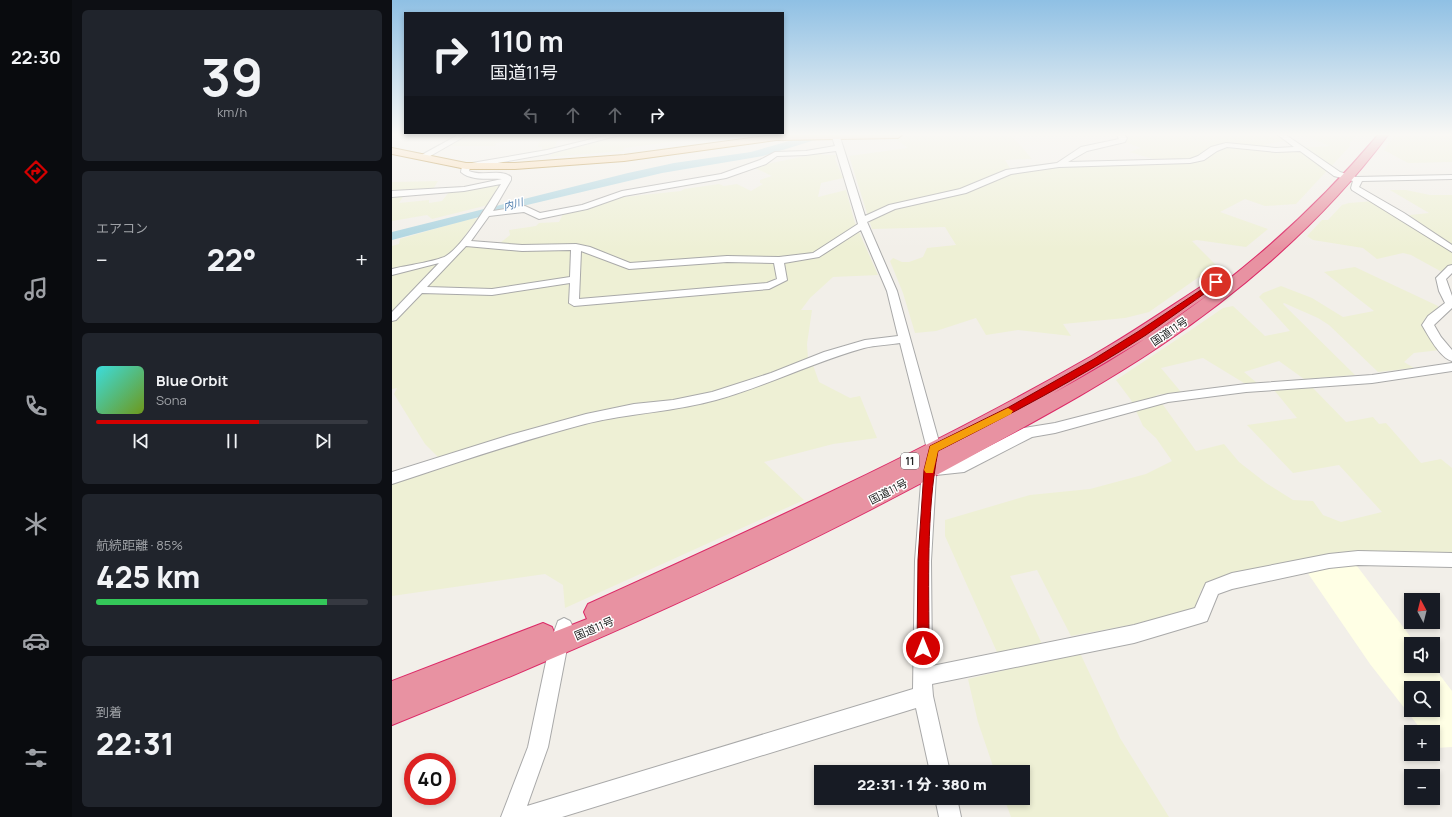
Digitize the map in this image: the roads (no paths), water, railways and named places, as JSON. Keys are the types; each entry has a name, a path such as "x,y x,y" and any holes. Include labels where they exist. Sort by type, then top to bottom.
{"highway":[{"name":"国道11号","path":"392,712 562,635 776,530 1012,409 1142,333 1254,254 1349,173"},
{"name":"国道11号","path":"392,695 562,635 765,552 929,470 1101,375 1174,328 1271,254 1305,222 1350,173"}],"street":[{"path":"467,173 470,175 497,175 506,177 507,180"},
{"path":"486,213 525,209 539,216 584,207 622,194 723,176 731,173"},
{"path":"847,173 862,223 892,291 934,449 929,470 924,560 923,686 939,765"},
{"path":"464,243 522,248 576,247 587,249 629,266 727,259 780,260 816,255 862,223 892,206 958,192 1006,173"},
{"path":"1342,173 1358,181 1355,188 1401,215 1452,249"},
{"path":"1347,176 1452,177"},
{"path":"392,318 464,243 486,213 507,180"},
{"path":"392,194 464,189 507,180"},
{"path":"576,247 574,303 769,286 782,280 780,260"},
{"path":"392,272 449,258"},
{"path":"1452,268 1441,278 1444,291 1450,303 1445,310 1430,319 1428,325 1436,339 1452,357"},
{"path":"418,290 492,292 575,279"},
{"path":"392,478 510,440 586,419 634,409 673,405 714,396 775,376 828,355 865,344 905,339"},
{"path":"929,470 959,468 1029,432 1055,428 1168,398 1246,388 1372,379 1452,367"},
{"path":"527,817 923,686 1191,619 1201,615 1212,588 1232,582 1330,561 1358,558 1452,560"},
{"path":"512,817 538,747 562,635"},
{"path":"947,805 950,817"}],"waterway":[{"name":"内川","path":"392,236 493,209 644,173"}]}
